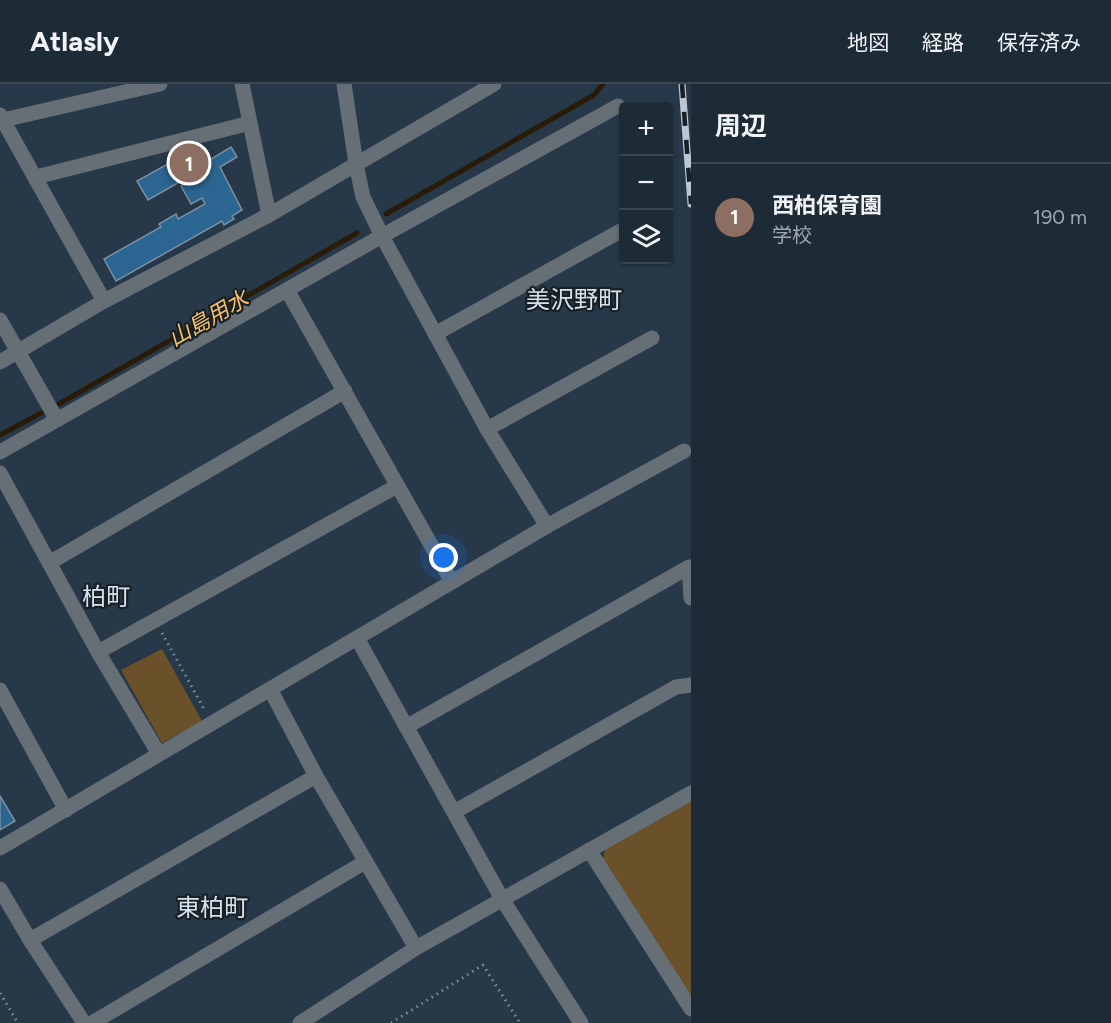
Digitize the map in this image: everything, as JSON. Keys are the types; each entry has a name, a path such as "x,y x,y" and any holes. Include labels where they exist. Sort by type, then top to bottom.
{"street":[{"path":"104,301 2,118 160,84"},
{"path":"242,84 269,216"},
{"path":"344,84 363,197 487,429 547,526"},
{"path":"0,362 104,301 269,216 494,84"},
{"path":"0,452 382,236 618,106"},
{"path":"36,177 250,123"},
{"path":"435,334 619,233"},
{"path":"287,290 452,582"},
{"path":"0,320 57,420"},
{"path":"487,429 652,338"},
{"path":"49,563 345,391"},
{"path":"0,848 547,526 684,451"},
{"path":"0,473 98,652 159,754"},
{"path":"98,652 397,486"},
{"path":"406,728 688,567 691,598"},
{"path":"357,639 502,899 581,1023"},
{"path":"454,812 676,687 691,685"},
{"path":"270,689 316,776 416,948"},
{"path":"0,690 66,810"},
{"path":"30,940 316,776"},
{"path":"300,1023 416,948 691,793"},
{"path":"589,850 691,1009"},
{"path":"92,1023 365,862"},
{"path":"0,889 84,1023"}],"path":[{"path":"155,621 212,723"},
{"path":"391,1023 483,965 520,1023"},
{"path":"0,993 18,1023"}],"shaded area":[{"path":"162,649 202,721 162,743 121,670"},
{"path":"691,801 691,997 603,859 605,849"}],"building":[{"path":"200,146 208,161 231,147 237,157 220,167 242,210 224,225 222,221 116,281 104,259 161,227 159,224 176,214 178,219 205,204 202,198 191,204 181,186 192,179 190,176 148,200 137,181"},
{"path":"0,796 15,821 0,830"}],"waterway":[{"name":"山島用水","path":"386,214 594,95 603,84"},
{"name":"山島用水","path":"59,404 357,233"},
{"name":"山島用水","path":"0,435 41,413"}],"railway":[{"path":"682,84 691,204"}],"place":[{"name":"西柏保育園","path":"189,163"}],"district":[{"name":"美沢野町","path":"574,300"},
{"name":"柏町","path":"106,597"},
{"name":"東柏町","path":"212,908"}]}
